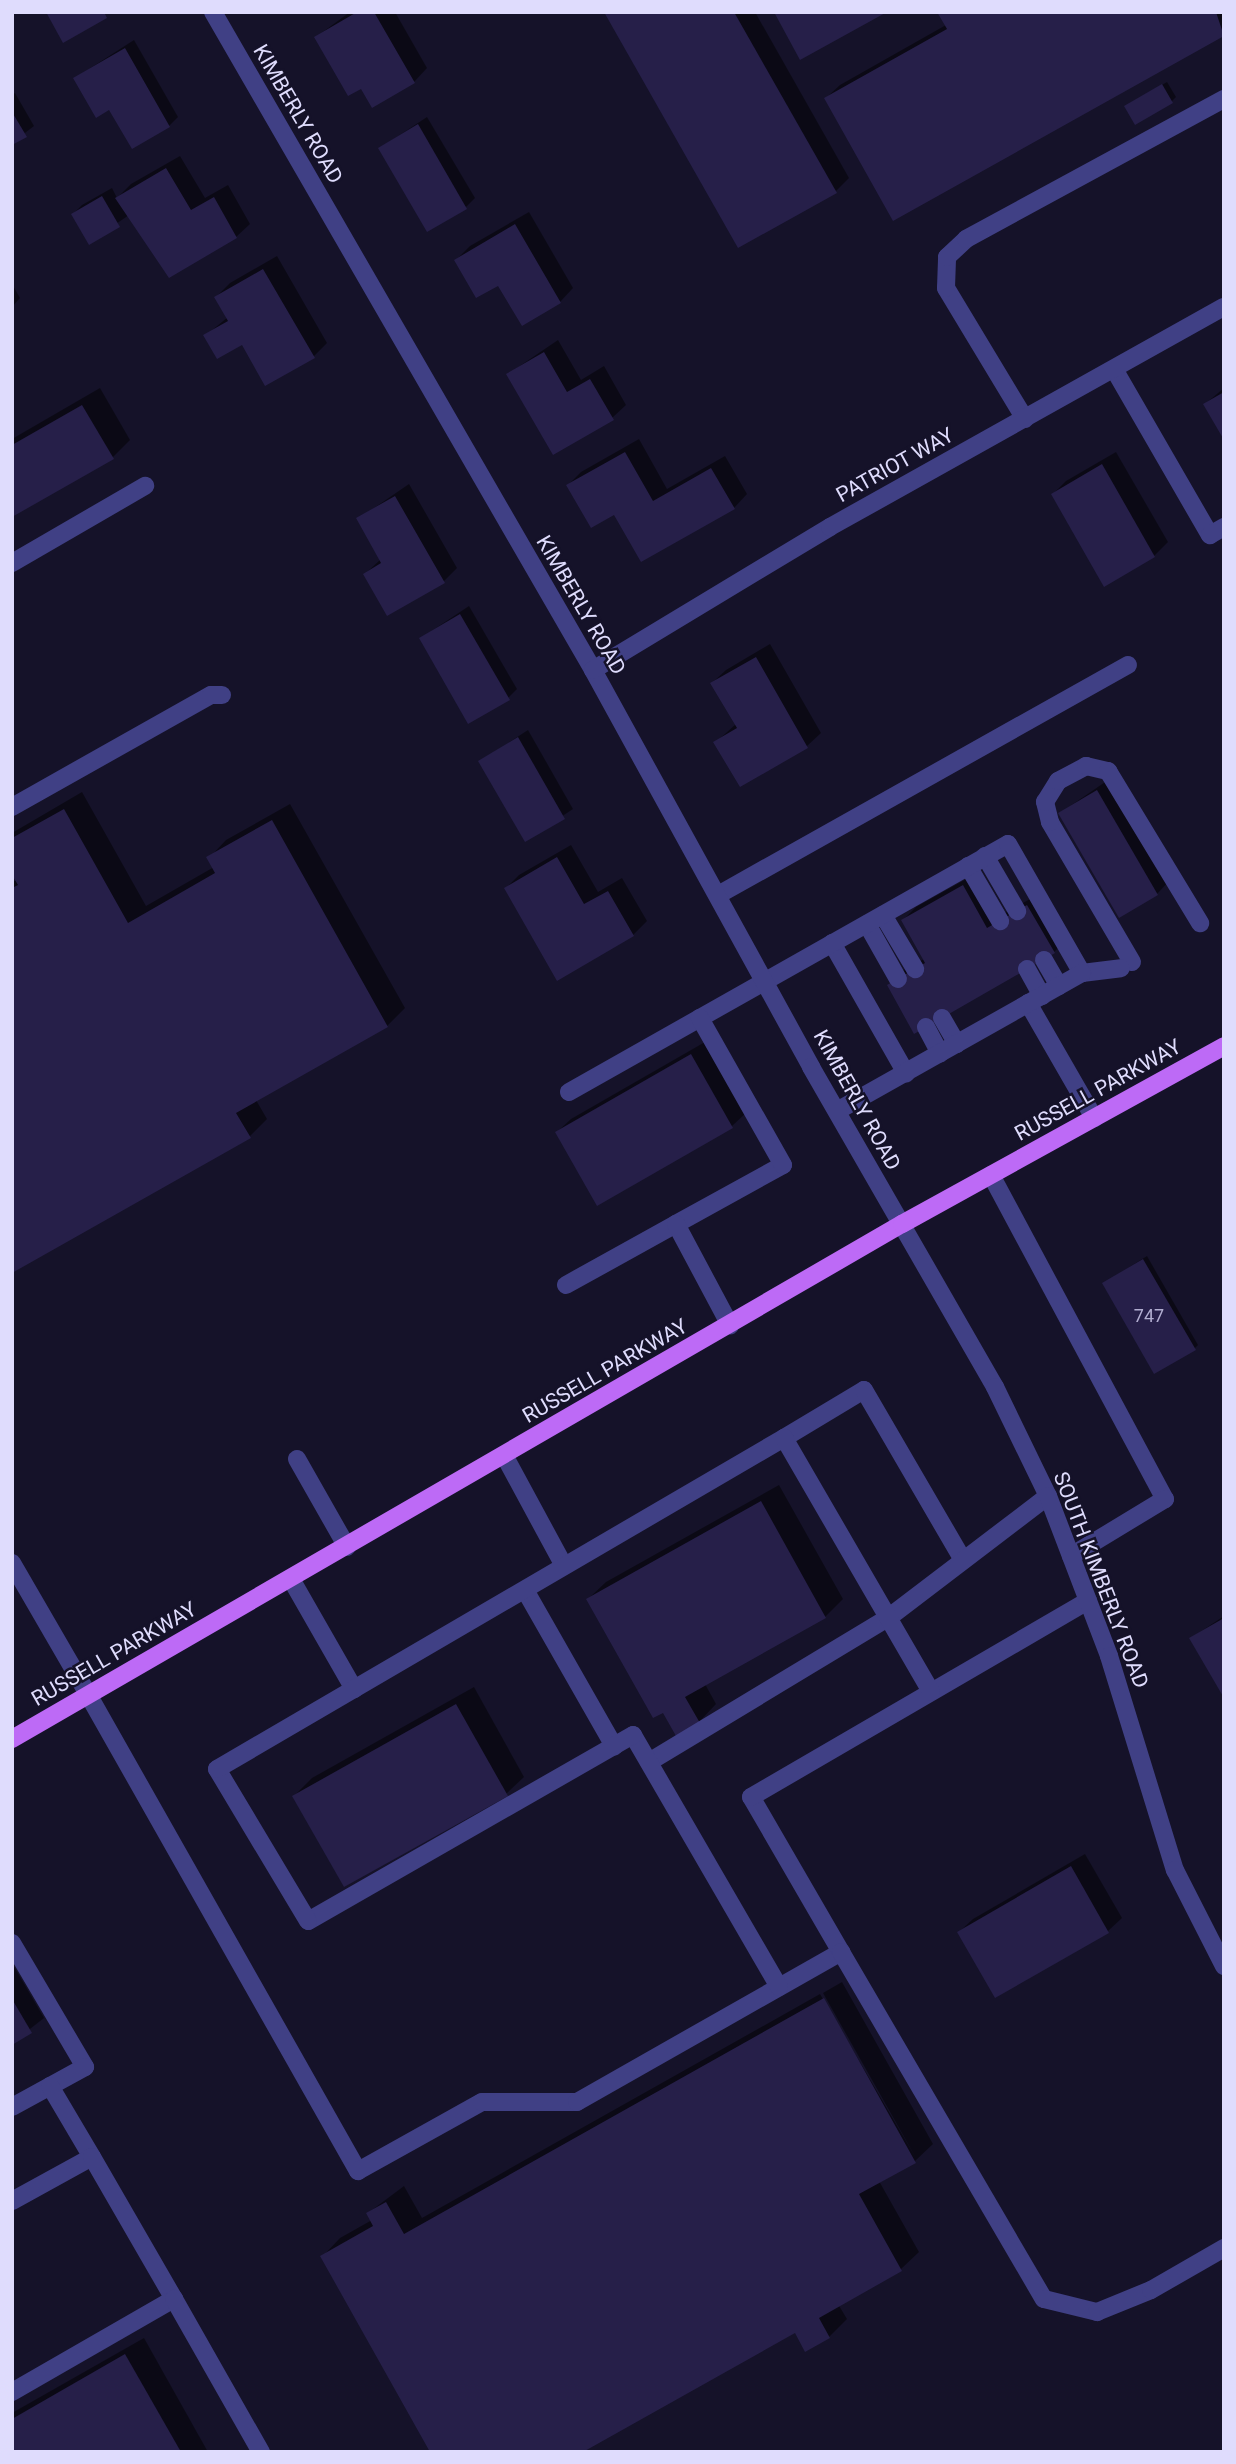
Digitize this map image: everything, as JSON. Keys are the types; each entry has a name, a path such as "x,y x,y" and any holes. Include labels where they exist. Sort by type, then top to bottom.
{"main road":[{"name":"RUSSELL PARKWAY","path":"12,1739 902,1224 1224,1046"}],"street":[{"name":"KIMBERLY ROAD","path":"213,12 593,670 902,1224"},
{"path":"1025,419 946,288 947,257 966,239 1224,99"},
{"name":"PATRIOT WAY","path":"593,670 830,527 1224,307"},
{"path":"1114,369 1210,535 1224,527"},
{"path":"12,563 145,486"},
{"path":"718,895 1128,665"},
{"path":"12,807 211,695 222,695"},
{"path":"837,1111 1082,973 1127,965 1050,822 1045,802 1058,781 1086,766 1108,771 1200,923"},
{"path":"569,1092 1008,844 1082,973"},
{"path":"985,856 1017,911"},
{"path":"968,866 1000,921"},
{"path":"883,915 915,969"},
{"path":"867,924 898,979"},
{"path":"832,943 906,1073"},
{"path":"1044,960 1059,986"},
{"path":"1027,969 1035,1000 1094,1118"},
{"path":"566,1285 783,1165 700,1018"},
{"path":"942,1018 957,1044"},
{"path":"926,1027 940,1053"},
{"path":"991,1175 1165,1499 1071,1556"},
{"path":"676,1224 730,1325"},
{"name":"SOUTH KIMBERLY ROAD","path":"902,1224 995,1387 1048,1496 1088,1601 1175,1870 1224,1966"},
{"path":"779,1987 633,1735 307,1922 217,1769 864,1390 963,1560"},
{"path":"784,1438 931,1692"},
{"path":"505,1455 564,1566"},
{"path":"297,1459 346,1547"},
{"path":"649,1762 888,1618 1048,1496"},
{"path":"12,1563 358,2171 482,2102 577,2102 841,1952"},
{"path":"291,1579 354,1689"},
{"path":"525,1590 614,1746"},
{"path":"1088,1601 751,1797 1044,2299 1097,2312 1151,2290 1224,2248"},
{"path":"12,1943 85,2067 12,2107"},
{"path":"50,2086 261,2452"},
{"path":"12,2202 92,2157"},
{"path":"12,2392 173,2299"}],"building":[{"path":"46,12 104,12 107,18 63,43"},
{"path":"357,12 374,12 415,83 372,108 361,89 348,96 314,37"},
{"path":"604,12 734,12 837,193 738,248"},
{"path":"774,12 887,12 800,60"},
{"path":"937,12 1216,12 1224,36 893,221 824,98 947,29"},
{"path":"125,48 170,127 132,149 109,110 96,118 73,78"},
{"path":"1162,84 1173,103 1135,125 1124,106"},
{"path":"12,112 27,137 12,145"},
{"path":"418,124 467,209 427,232 378,148"},
{"path":"166,168 191,210 214,197 237,238 169,278 115,198"},
{"path":"102,196 120,227 89,245 71,214"},
{"path":"515,224 561,303 522,326 498,286 476,298 454,260"},
{"path":"263,269 315,358 265,386 242,345 217,359 203,335 228,321 214,297"},
{"path":"544,352 567,392 590,379 614,420 553,455 506,374"},
{"path":"1224,392 1224,440 1203,404"},
{"path":"82,405 114,459 12,517 12,445"},
{"path":"625,452 653,501 711,468 735,509 641,562 614,515 591,528 566,485"},
{"path":"1102,464 1155,557 1104,587 1051,494"},
{"path":"395,496 445,583 387,616 363,574 381,563 356,518"},
{"path":"460,614 510,700 468,724 419,638"},
{"path":"756,657 808,748 740,787 713,742 737,728 710,683"},
{"path":"518,737 565,819 525,842 478,761"},
{"path":"1097,790 1158,895 1119,918 1058,813"},
{"path":"64,809 128,923 215,873 206,857 272,820 388,1027 236,1113 251,1138 12,1273 12,888 18,885 12,875 12,838"},
{"path":"557,857 584,904 608,891 634,936 557,981 504,888"},
{"path":"963,885 987,928 1027,905 1055,953 914,1034 887,985 925,963 901,920"},
{"path":"691,1054 733,1128 597,1206 555,1132"},
{"path":"1143,1259 1196,1350 1154,1374 1102,1283"},
{"path":"761,1501 826,1618 685,1697 700,1723 676,1736 663,1713 653,1718 586,1599"},
{"path":"1224,1618 1224,1698 1189,1638"},
{"path":"456,1704 508,1796 344,1887 292,1796"},
{"path":"1071,1866 1109,1933 995,1998 957,1932"},
{"path":"824,1998 916,2163 859,2194 902,2271 819,2318 830,2338 805,2352 795,2333 583,2452 430,2452 320,2256 373,2226 366,2213 386,2202 404,2234"},
{"path":"12,1999 32,2033 12,2045"},
{"path":"125,2354 181,2452 12,2452 12,2419"}]}
